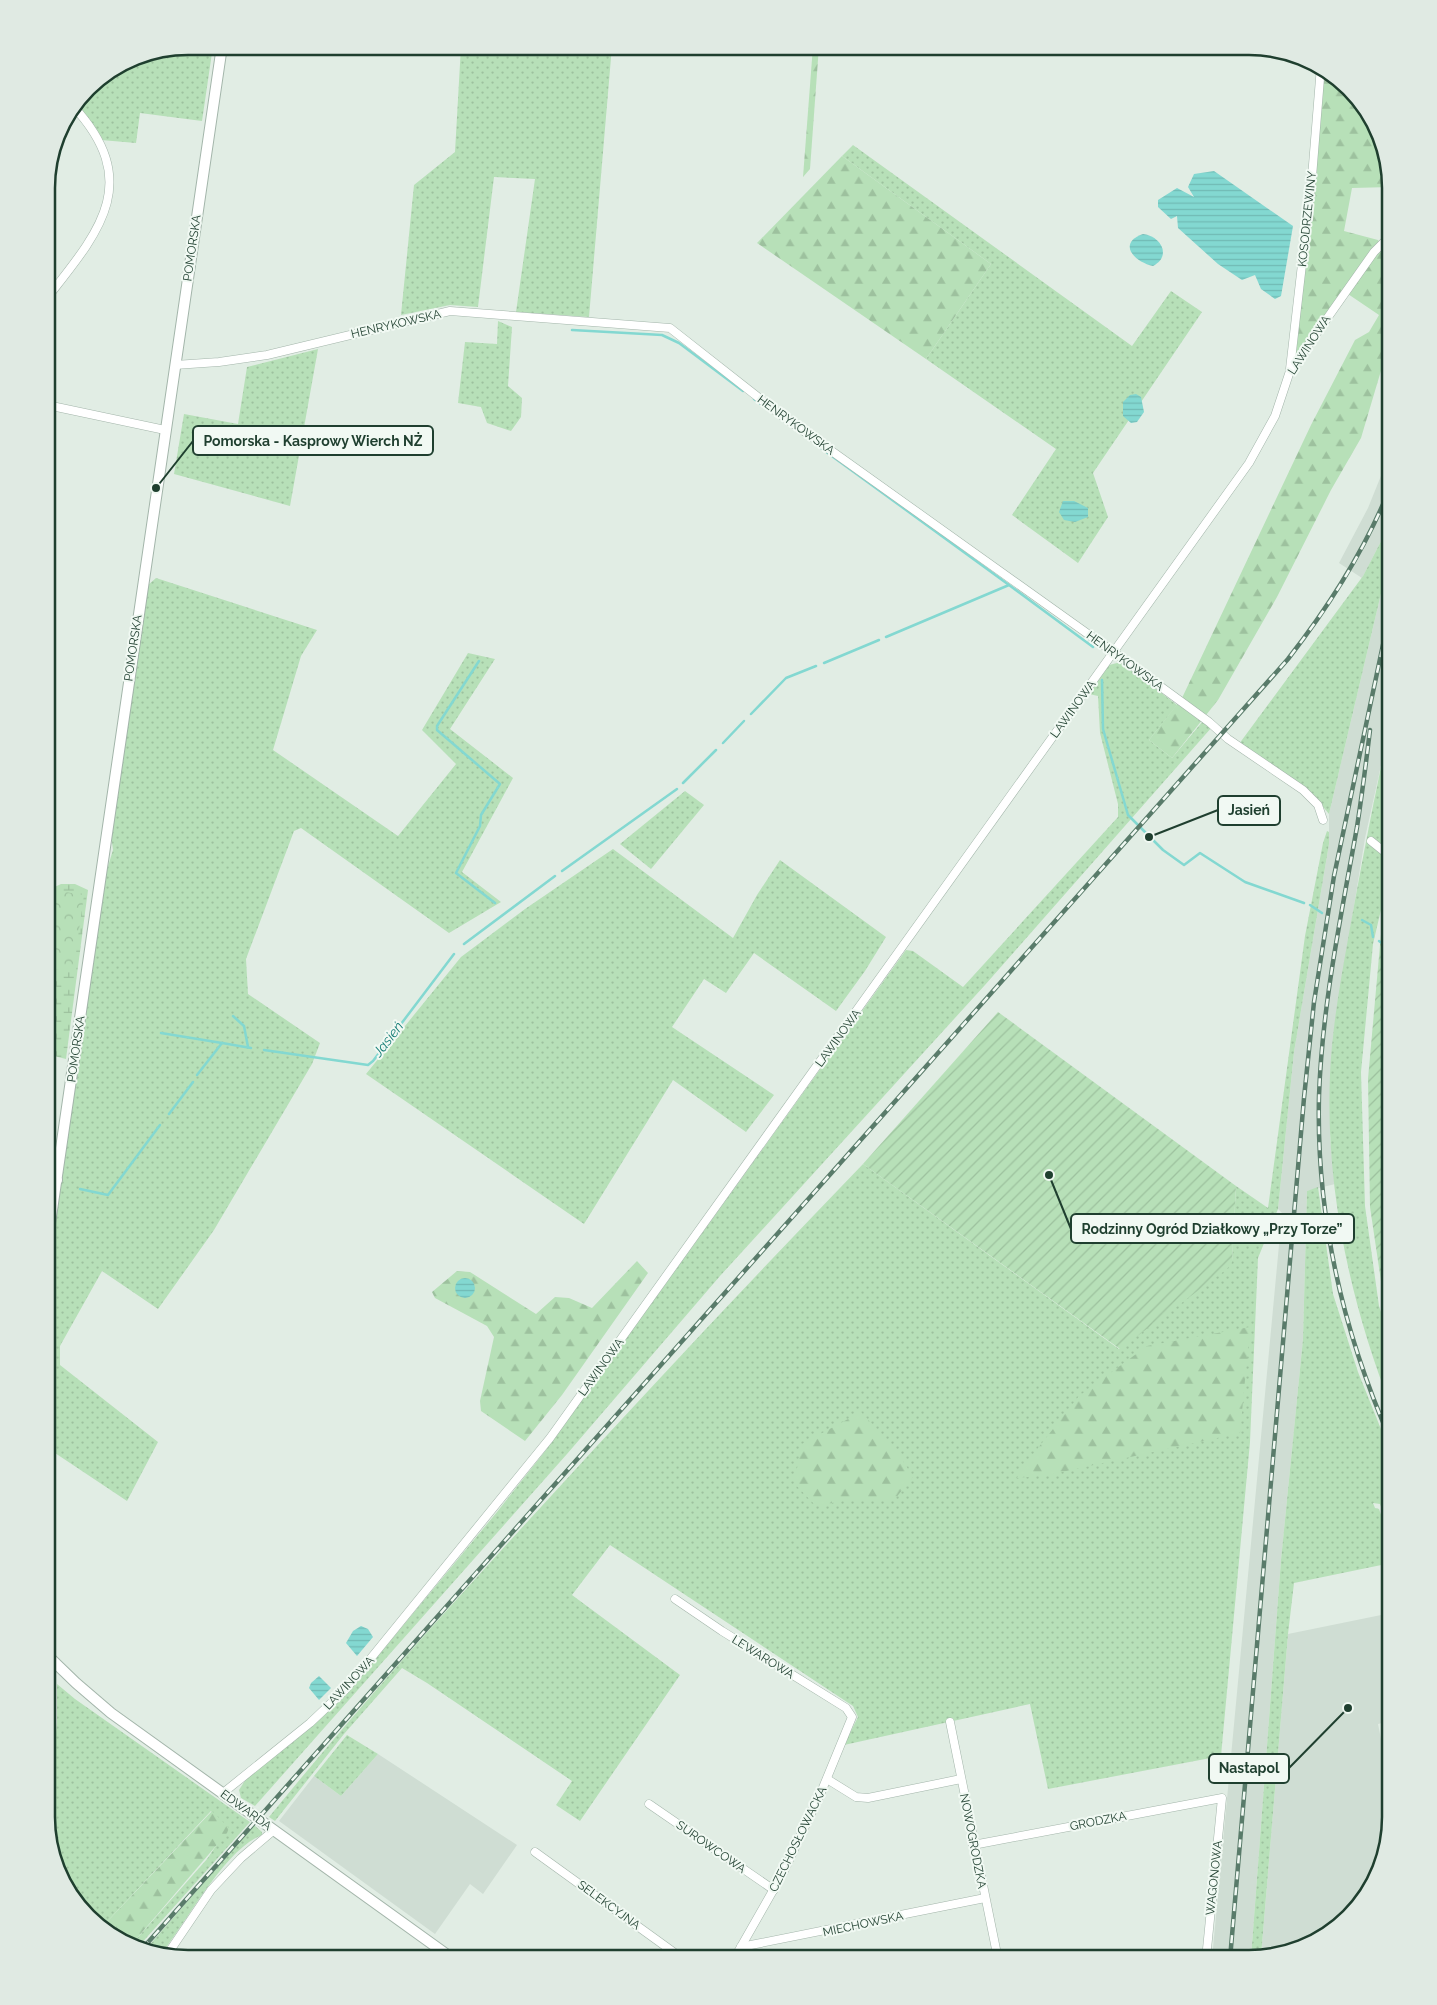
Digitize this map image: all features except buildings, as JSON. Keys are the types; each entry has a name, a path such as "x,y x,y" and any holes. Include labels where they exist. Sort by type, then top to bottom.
{"street":[{"name":"POMORSKA","path":"55,1159 221,55"},
{"name":"KOSODRZEWINY","path":"1290,371 1312,177 1320,76"},
{"path":"55,286 94,234 104,213 110,188 110,174 104,152 95,134 78,112"},
{"name":"LAWINOWA","path":"223,1793 310,1723 345,1690 539,1453 1249,462 1275,416 1290,371 1374,252 1382,244"},
{"name":"HENRYKOWSKA","path":"175,365 219,362 266,355 450,311 670,328 777,412 1114,652 1209,722 1228,739 1303,790 1318,805 1323,820"},
{"path":"55,407 165,430"},
{"path":"1371,841 1382,849"},
{"name":"LEWAROWA","path":"675,1599 722,1631 846,1708 852,1714"},
{"name":"EDWARDA","path":"55,1662 105,1708 441,1950"},
{"name":"CZECHOSŁOWACKA","path":"739,1950 774,1890 826,1779 852,1714"},
{"name":"NOWOGRODZKA","path":"950,1722 973,1844 996,1950"},
{"path":"826,1779 856,1797 868,1798 961,1779"},
{"name":"GRODZKA","path":"973,1844 1222,1798"},
{"name":"WAGONOWA","path":"1207,1950 1222,1798"},
{"name":"SUROWCOWA","path":"649,1804 774,1890"},
{"path":"171,1949 211,1890 241,1858 274,1830"},
{"name":"SELEKCYJNA","path":"534,1852 670,1950"},
{"name":"MIECHOWSKA","path":"741,1947 985,1898"}],"shaded area":[{"path":"1382,473 1382,539 1362,578 1339,563 1368,508"},
{"path":"1382,589 1382,761 1365,838 1333,1036 1330,1138 1335,1184 1307,1191 1303,1339 1281,1560 1252,1950 1213,1950 1282,1213 1278,1209 1294,1052 1329,844 1329,814"},
{"path":"1382,1615 1382,1723 1378,1724 1382,1744 1381,1835 1372,1868 1364,1884 1343,1911 1330,1923 1300,1940 1262,1949 1288,1634"},
{"path":"378,1754 517,1845 483,1894 470,1884 435,1934 279,1821 314,1776 341,1796"}],"green space":[{"path":"212,55 202,121 140,113 136,143 101,140 79,111 100,88 114,77 145,62 170,56"},
{"path":"460,55 611,55 589,317 516,312 535,179 494,177 478,307 450,305 401,315 414,185 455,152"},
{"path":"812,55 818,55 810,169 803,177"},
{"path":"1320,75 1337,88 1355,107 1372,137 1381,170 1382,187 1352,188 1344,231 1378,240 1382,247 1382,367 1361,438 1331,490 1277,597 1218,700 1172,758 1149,740 1182,698 1311,425 1355,340 1369,332 1379,315 1345,292 1290,371"},
{"path":"853,145 1132,346 1171,291 1202,312 1093,473 1108,517 1078,563 1012,515 1056,449 926,359 991,264 842,156"},
{"path":"842,156 991,264 926,359 757,243"},
{"path":"498,321 512,327 508,386 522,398 521,417 511,431 487,423 481,407 458,403 465,342 497,344"},
{"path":"318,349 290,506 174,474 184,414 238,424 247,367"},
{"path":"1382,539 1382,589 1329,814 1314,796 1239,744 1363,576"},
{"path":"156,578 317,630 301,656 273,750 398,836 456,764 422,730 468,653 495,659 450,729 513,778 462,872 501,902 449,933 301,828 294,831 246,959 248,994 320,1043 312,1064 214,1230 158,1309 102,1271 60,1346 60,1365 158,1442 127,1501 55,1453 55,1224 102,886 113,850 111,835 147,586"},
{"path":"1121,662 1177,705 1149,740 1172,758 1203,721 1212,727 985,985 720,1276 567,1454 255,1806 241,1798 239,1790 246,1779 298,1738 344,1697 546,1450 906,950 913,951 963,987 1118,817 1118,804 1100,733 1098,696 1089,694 1109,665"},
{"path":"1382,761 1382,906 1373,944 1361,1072 1365,1206 1379,1306 1382,1315 1382,1383 1363,1327 1343,1244 1336,1201 1330,1116 1330,1074 1334,1023"},
{"path":"685,791 704,805 651,869 620,844"},
{"path":"1327,831 1329,832 1329,844 1294,1052 1278,1209 1258,1258 1250,1442 1221,1756 1048,1789 1030,1704 844,1745 858,1717 853,1706 610,1545 572,1595 680,1675 580,1821 556,1805 572,1781 402,1668 344,1734 275,1821 269,1817 369,1699 472,1583 661,1377 863,1164 1119,1349 1232,1261 1236,1186 1268,1208 1305,936"},
{"path":"613,849 733,938 757,895 780,860 886,937 865,971 836,1011 754,953 726,993 704,979 672,1027 774,1095 746,1132 673,1080 584,1224 366,1074 461,957 525,909"},
{"path":"61,884 75,884 88,890 66,1059 55,1056 55,887"},
{"path":"55,890 84,895 73,972 55,969"},
{"path":"1382,931 1382,1288 1370,1207 1368,1079"},
{"path":"998,1012 1236,1186 1232,1262 1227,1269 1120,1349 863,1164"},
{"path":"1318,1187 1333,1294 1358,1372 1382,1432 1382,1510 1380,1504 1373,1503 1375,1508 1379,1509 1382,1518 1382,1565 1294,1583 1262,1949 1252,1950 1281,1560 1303,1339 1307,1191"},
{"path":"637,1261 648,1273 562,1395 525,1441 481,1411 480,1401 494,1337 487,1326 435,1298 432,1292 457,1271 470,1272 536,1314 555,1297 569,1298 592,1308"},
{"path":"1250,1327 1240,1433 1048,1475 1017,1478 1027,1462 1079,1396 1147,1346"},
{"path":"861,1412 896,1450 913,1477 894,1500 853,1499 816,1506 794,1483 802,1444"},
{"path":"57,1684 75,1699 250,1822 143,1942 136,1939 207,1859 228,1828 211,1811 107,1922 88,1905 77,1891 65,1868 60,1852 56,1835 55,1817 55,1744"},
{"path":"347,1735 378,1754 341,1796 314,1776"},
{"path":"212,1811 229,1828 227,1833 136,1939 107,1922"},
{"path":"254,1825 262,1832 262,1835 248,1843 221,1870 166,1948 150,1944"}],"water":[{"path":"1214,171 1293,226 1281,296 1275,299 1261,289 1255,275 1242,280 1218,264 1178,228 1177,216 1171,219 1158,207 1158,200 1177,188 1194,197 1188,187 1194,174"},
{"path":"1143,234 1155,238 1162,247 1162,257 1153,266 1140,261 1131,252 1131,242"},
{"path":"1136,394 1141,397 1144,412 1137,422 1131,423 1123,416 1123,402 1130,395"},
{"path":"1063,501 1074,501 1088,508 1088,517 1075,522 1064,520 1059,512"},
{"path":"465,1278 472,1281 475,1288 472,1295 465,1298 458,1295 455,1288 458,1281"},
{"path":"361,1626 368,1629 373,1637 357,1656 346,1643 353,1631"},
{"path":"319,1676 331,1688 319,1700 309,1688 311,1683"}],"waterway":[{"path":"572,330 662,335 679,343 743,391"},
{"path":"754,399 765,407"},
{"path":"814,443 1009,585"},
{"name":"Jasień","path":"886,637 1009,585 1093,647"},
{"name":"Jasień","path":"824,663 879,640"},
{"path":"479,661 437,726 437,730 500,784 481,815 480,826 456,873 495,903"},
{"name":"Jasień","path":"751,714 786,678 816,666"},
{"name":"Jasień","path":"1102,680 1103,729 1128,815 1163,850 1184,865 1200,853 1245,882 1304,903"},
{"name":"Jasień","path":"723,743 744,721"},
{"name":"Jasień","path":"683,783 716,750"},
{"name":"Jasień","path":"562,871 677,789"},
{"name":"Jasień","path":"464,944 555,876"},
{"path":"1310,905 1322,913"},
{"path":"1362,920 1371,925 1373,937"},
{"name":"Jasień","path":"264,1050 368,1065 373,1061 454,954"},
{"path":"233,1016 244,1026 248,1047"},
{"path":"161,1033 222,1043"},
{"name":"Jasień","path":"197,1075 222,1043 251,1048"},
{"name":"Jasień","path":"169,1114 193,1082"},
{"name":"Jasień","path":"80,1189 108,1195 160,1125"}],"railway":[{"path":"147,1943 1288,659 1346,576 1382,507"},
{"path":"1231,1950 1304,1098 1314,1002 1334,876 1382,649"},
{"path":"1370,730 1357,827 1328,995 1321,1062 1319,1141 1322,1185 1336,1273 1346,1316 1359,1358 1382,1419"}],"place":[{"name":"Pomorska - Kasprowy Wierch NŻ","path":"156,488"},
{"name":"Jasień","path":"1149,837"},
{"name":"Rodzinny Ogród Działkowy „Przy Torze”","path":"1049,1175"},
{"name":"Nastapol","path":"1348,1708"}]}
